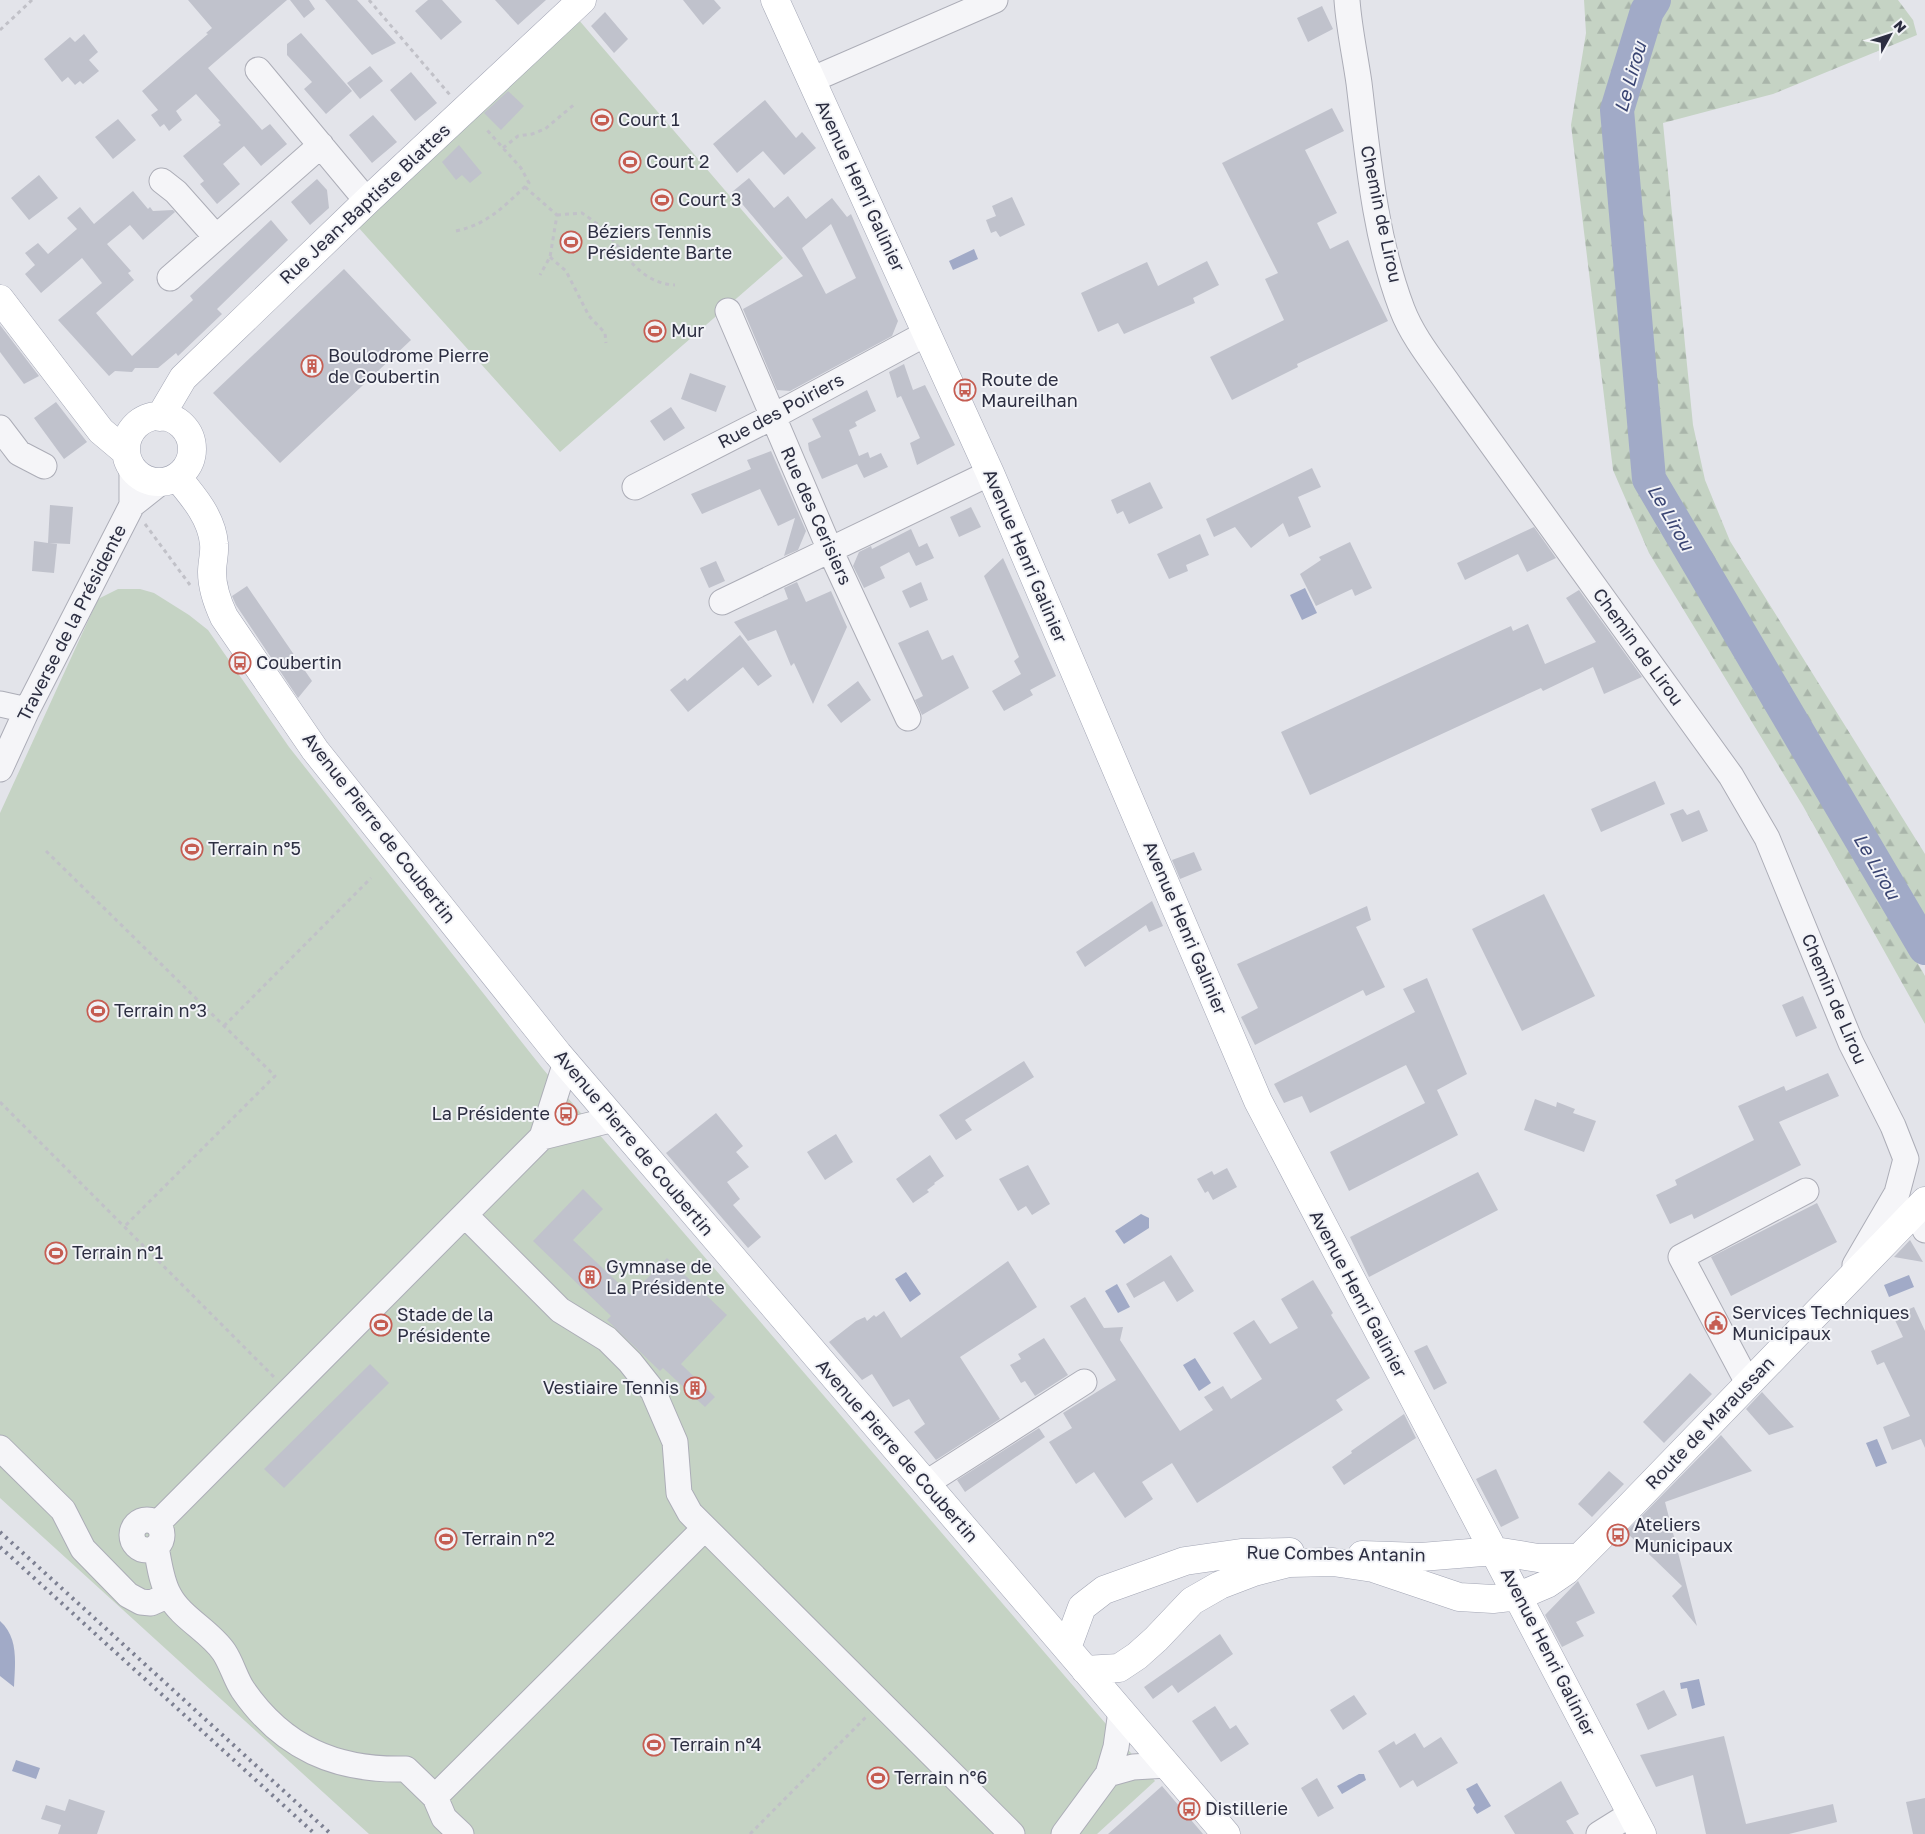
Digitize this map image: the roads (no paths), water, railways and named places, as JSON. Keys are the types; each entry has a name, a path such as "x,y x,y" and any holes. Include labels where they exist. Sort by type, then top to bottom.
{"main road":[{"name":"Rue Jean-Baptiste Blattes","path":"150,419 183,378 463,110 582,0"},
{"name":"Avenue Henri Galinier","path":"775,0 990,473 1258,1101 1369,1315 1519,1596 1636,1824"},
{"path":"0,299 80,405 101,431 145,478 169,480 190,461 191,440 179,423 150,419 109,420 80,405"},
{"path":"129,460 130,435 150,419"},
{"name":"Avenue Pierre de Coubertin","path":"169,480 194,498 208,522 214,544 212,573 215,596 224,616 315,750 566,1062 1226,1834"},
{"name":"Route de Maraussan","path":"1519,1596 1547,1584 1566,1572 1840,1289 1923,1213"},
{"name":"Rue Combes Antanin","path":"1067,1648 1082,1607 1104,1590 1185,1561 1241,1553 1316,1551 1421,1557 1495,1551"},
{"path":"1495,1551 1538,1558 1578,1558"},
{"name":"Rue Combes Antanin","path":"1085,1670 1119,1668 1137,1656 1156,1639 1192,1601 1220,1585 1254,1572 1289,1563 1333,1562 1373,1568 1459,1597 1493,1599 1519,1596"}],"street":[{"path":"811,80 995,0"},
{"name":"Chemin de Lirou","path":"1347,0 1349,27 1384,248 1402,310 1425,351 1452,390 1731,776 1767,838 1851,1043 1900,1142 1906,1159 1898,1193 1840,1289"},
{"path":"258,70 367,201"},
{"path":"170,278 321,145"},
{"path":"162,181 176,192 216,237"},
{"name":"Rue des Cerisiers","path":"728,311 830,550 908,718"},
{"name":"Rue des Poiriers","path":"635,488 772,417 927,333"},
{"path":"0,428 19,453 44,466"},
{"name":"Traverse de la Présidente","path":"129,460 132,504"},
{"path":"722,602 990,473"},
{"name":"Traverse de la Présidente","path":"0,769 27,710 132,504 169,480"},
{"path":"0,704 27,710"},
{"path":"461,1834 444,1818 435,1797 406,1769 378,1770 343,1765 299,1745 266,1717 242,1689 224,1652 168,1595 156,1536 289,1392 542,1138 566,1062"},
{"path":"542,1138 614,1119"},
{"path":"1748,1383 1681,1257 1806,1191"},
{"path":"465,1215 560,1310 607,1339 630,1362 653,1391 675,1442 679,1493 690,1513 1012,1834"},
{"path":"925,1484 1084,1382"},
{"path":"0,1448 63,1510 83,1549 128,1595 141,1602 151,1603 168,1595"},
{"path":"435,1797 705,1528"},
{"path":"1064,1834 1108,1774 1116,1747 1121,1711"},
{"path":"1108,1774 1133,1767 1166,1765"},
{"path":"1598,1834 1636,1824"}],"water":[{"path":"974,249 978,259 953,270 949,261"},
{"path":"1305,588 1317,613 1302,620 1290,595"},
{"path":"1141,1214 1149,1218 1149,1228 1124,1244 1115,1231"},
{"path":"906,1272 921,1294 910,1302 895,1279"},
{"path":"1909,1275 1914,1287 1889,1297 1884,1285"},
{"path":"1117,1284 1130,1307 1118,1313 1105,1291"},
{"path":"1195,1358 1211,1383 1199,1391 1183,1365"},
{"path":"1877,1439 1887,1463 1876,1467 1866,1443"},
{"path":"0,1621 6,1628 13,1643 15,1660 14,1687 0,1676"},
{"path":"1699,1679 1705,1705 1692,1709 1687,1688 1681,1689 1680,1683"},
{"path":"16,1760 40,1768 36,1779 12,1771"},
{"path":"1359,1774 1364,1774 1366,1780 1342,1794 1337,1786"},
{"path":"1477,1783 1491,1806 1477,1814 1473,1808 1475,1805 1466,1789"}],"waterway":[{"name":"Le Lirou","path":"1654,0 1647,11 1617,110 1649,479 1925,948"}],"railway":[{"path":"0,1532 331,1834"},
{"path":"0,1547 315,1834"}],"place":[{"name":"Court 1","path":"602,120"},
{"name":"Court 2","path":"630,162"},
{"name":"Court 3","path":"662,200"},
{"name":"Béziers Tennis Présidente Barte","path":"571,242"},
{"name":"Mur","path":"655,331"},
{"name":"Boulodrome Pierre de Coubertin","path":"312,366"},
{"name":"Route de Maureilhan","path":"965,390"},
{"name":"Coubertin","path":"240,663"},
{"name":"Terrain n°5","path":"192,849"},
{"name":"Terrain n°3","path":"98,1011"},
{"name":"La Présidente","path":"566,1114"},
{"name":"Terrain n°1","path":"56,1253"},
{"name":"Gymnase de La Présidente","path":"590,1277"},
{"name":"Services Techniques Municipaux","path":"1716,1323"},
{"name":"Stade de la Présidente","path":"381,1325"},
{"name":"Vestiaire Tennis","path":"695,1388"},
{"name":"Ateliers Municipaux","path":"1618,1535"},
{"name":"Terrain n°2","path":"446,1539"},
{"name":"Terrain n°4","path":"654,1745"},
{"name":"Terrain n°6","path":"878,1778"},
{"name":"Distillerie","path":"1189,1809"}]}
